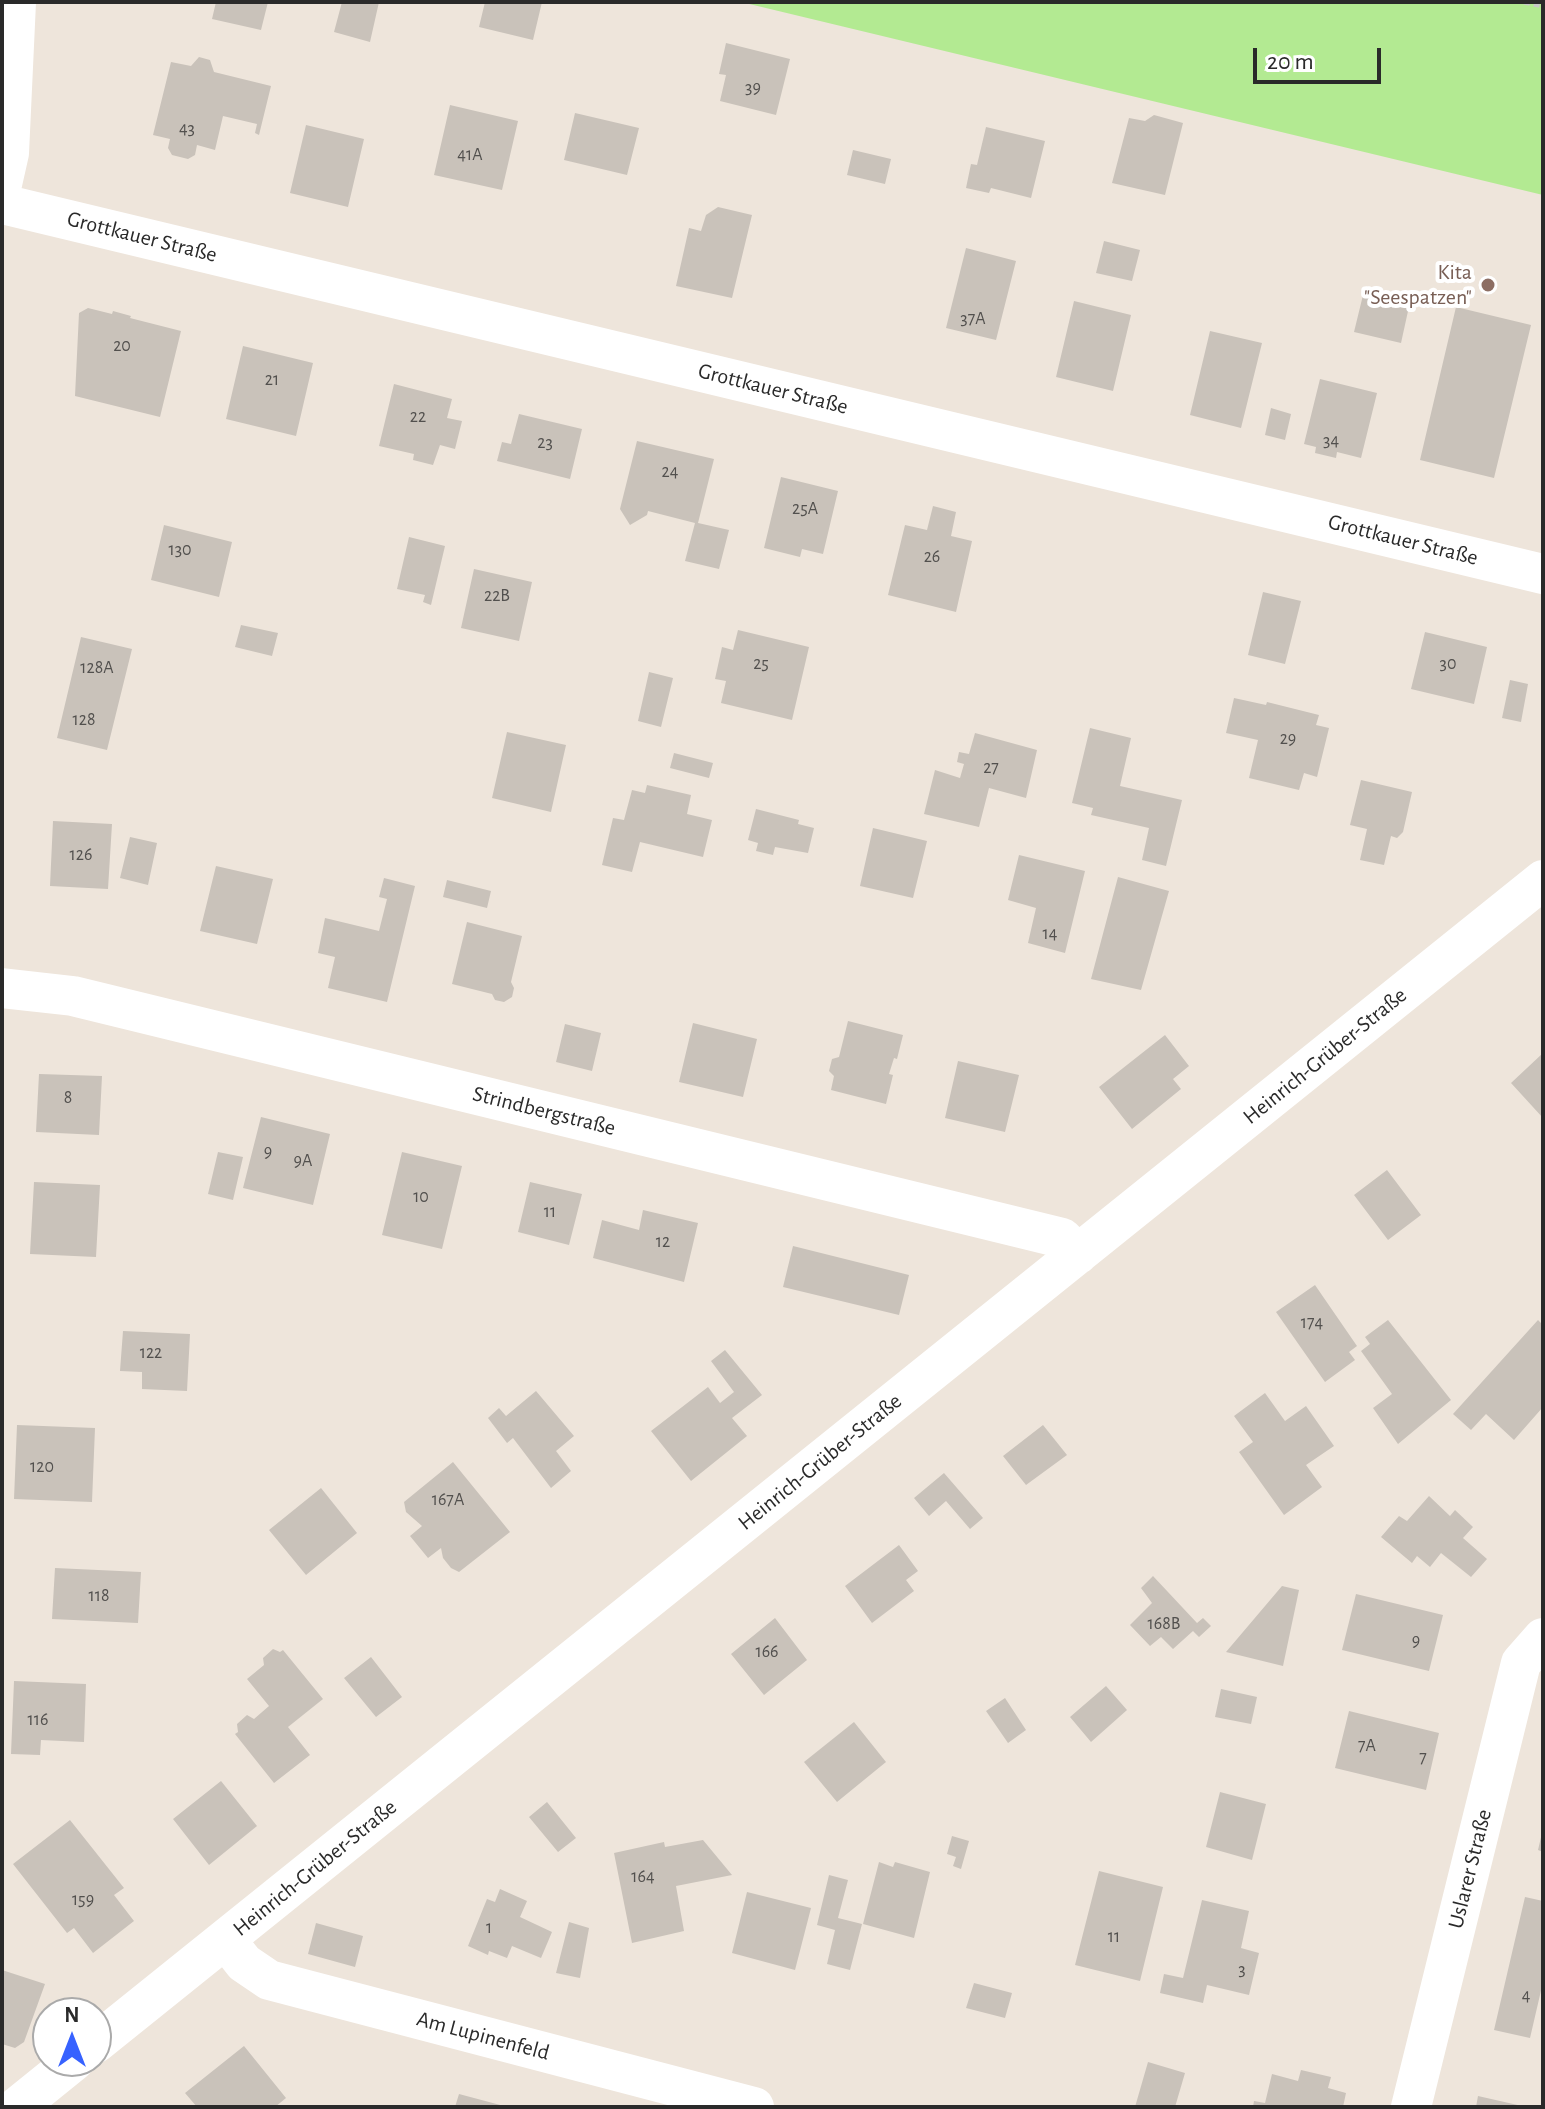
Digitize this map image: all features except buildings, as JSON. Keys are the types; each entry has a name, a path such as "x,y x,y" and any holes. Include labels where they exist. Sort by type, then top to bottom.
{"street":[{"path":"2,184 9,153 16,2"},
{"name":"Grottkauer Straße","path":"2,204 1543,574"},
{"name":"Heinrich-Grüber-Straße","path":"112,2030 1543,880"},
{"name":"Strindbergstraße","path":"2,988 73,996 1047,1234 1062,1238 1078,1254"},
{"name":"Uslarer Straße","path":"1411,2107 1521,1663 1543,1638"},
{"name":"Am Lupinenfeld","path":"226,1940 244,1963 269,1980 754,2107"},
{"path":"17,2107 54,2077"}],"path":[{"path":"1524,2 1543,6"}],"green space":[{"path":"741,2 1543,2 1543,195"}],"place":[{"name":"Kita \"Seespatzen\"","path":"1488,285"}]}
